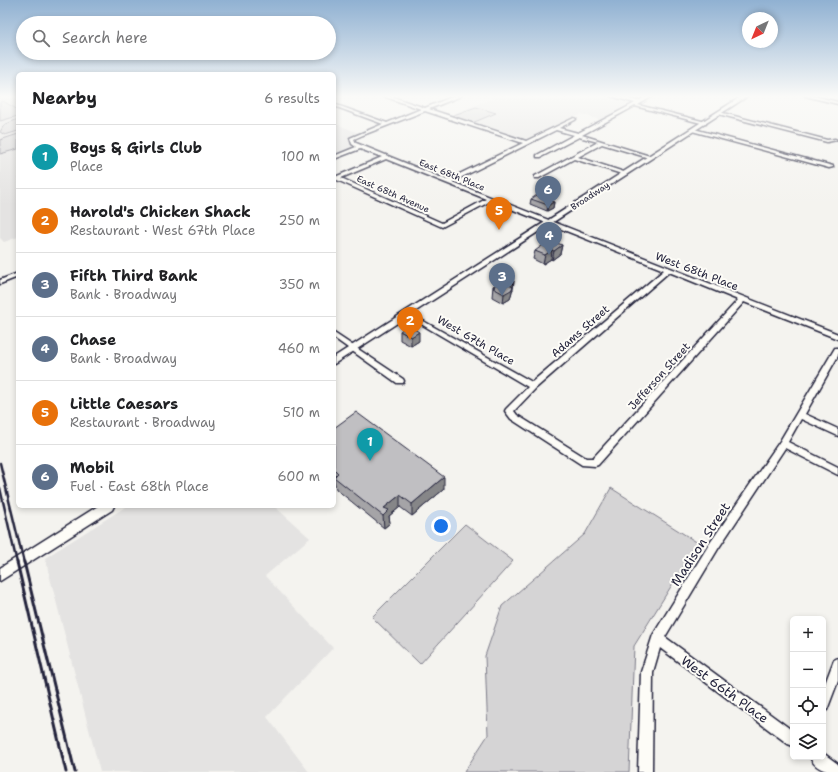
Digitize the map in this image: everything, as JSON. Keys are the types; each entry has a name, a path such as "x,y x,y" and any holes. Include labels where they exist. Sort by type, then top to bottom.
{"main road":[{"name":"Broadway","path":"336,360 691,132"},
{"path":"0,575 105,508"}],"street":[{"name":"East 68th Place","path":"366,132 352,139 354,144 550,222"},
{"path":"494,132 525,142"},
{"path":"447,182 546,132"},
{"path":"569,132 651,157"},
{"path":"539,156 585,132"},
{"path":"702,132 831,167"},
{"path":"792,132 827,141 835,140"},
{"path":"538,177 602,142"},
{"path":"336,157 360,147"},
{"path":"336,179 387,157"},
{"path":"573,157 625,174"},
{"name":"East 68th Avenue","path":"336,179 442,225 490,199"},
{"name":"West 68th Place","path":"550,222 838,337"},
{"name":"Adams Street","path":"509,411 533,386 668,270"},
{"path":"0,282 16,276"},
{"name":"Jefferson Street","path":"509,411 514,417 580,460 590,463 599,460 743,299"},
{"name":"West 67th Place","path":"407,314 533,386"},
{"path":"336,336 400,381"},
{"name":"Madison Street","path":"646,772 646,672 657,639 714,546 783,443 838,350"},
{"path":"800,415 838,433"},
{"path":"783,443 838,471"},
{"name":"West 66th Place","path":"657,639 790,737"},
{"path":"826,698 838,664"},
{"path":"821,760 837,772"}],"shaded area":[{"path":"0,132 16,132 16,238 4,242 0,238"},
{"path":"0,132 15,132 5,135"},
{"path":"336,132 356,132 361,134 352,139 358,148 336,157"},
{"path":"497,132 544,132 525,141"},
{"path":"16,135 16,150 0,154 0,140"},
{"path":"611,488 698,543 634,646 629,772 464,772 488,735 485,656 502,606 585,534"},
{"path":"124,508 276,508 310,538 265,576 333,648 267,717 309,772 100,772 45,558"},
{"path":"465,524 513,561 420,664 372,617"}],"building":[{"path":"537,195 554,202 548,205 531,199"},
{"path":"550,240 562,245 545,255 535,251"},
{"path":"509,278 514,281 509,285 513,287 511,290 504,294 493,288 495,287 493,286"},
{"path":"408,325 419,332 411,337 400,331"},
{"path":"356,412 444,477 412,504 400,495 384,508 389,510 383,516 336,479 336,475 338,473 336,471 336,427"}],"railway":[{"path":"0,463 24,563"},
{"path":"0,488 17,563"},
{"path":"17,562 66,772"},
{"path":"24,562 75,772"}],"place":[{"name":"Mobil","path":"548,209"},
{"name":"Little Caesars","path":"499,230"},
{"name":"Chase","path":"549,255"},
{"name":"Fifth Third Bank","path":"502,296"},
{"name":"Harold's Chicken Shack","path":"410,340"},
{"name":"Boys & Girls Club","path":"370,461"}]}
